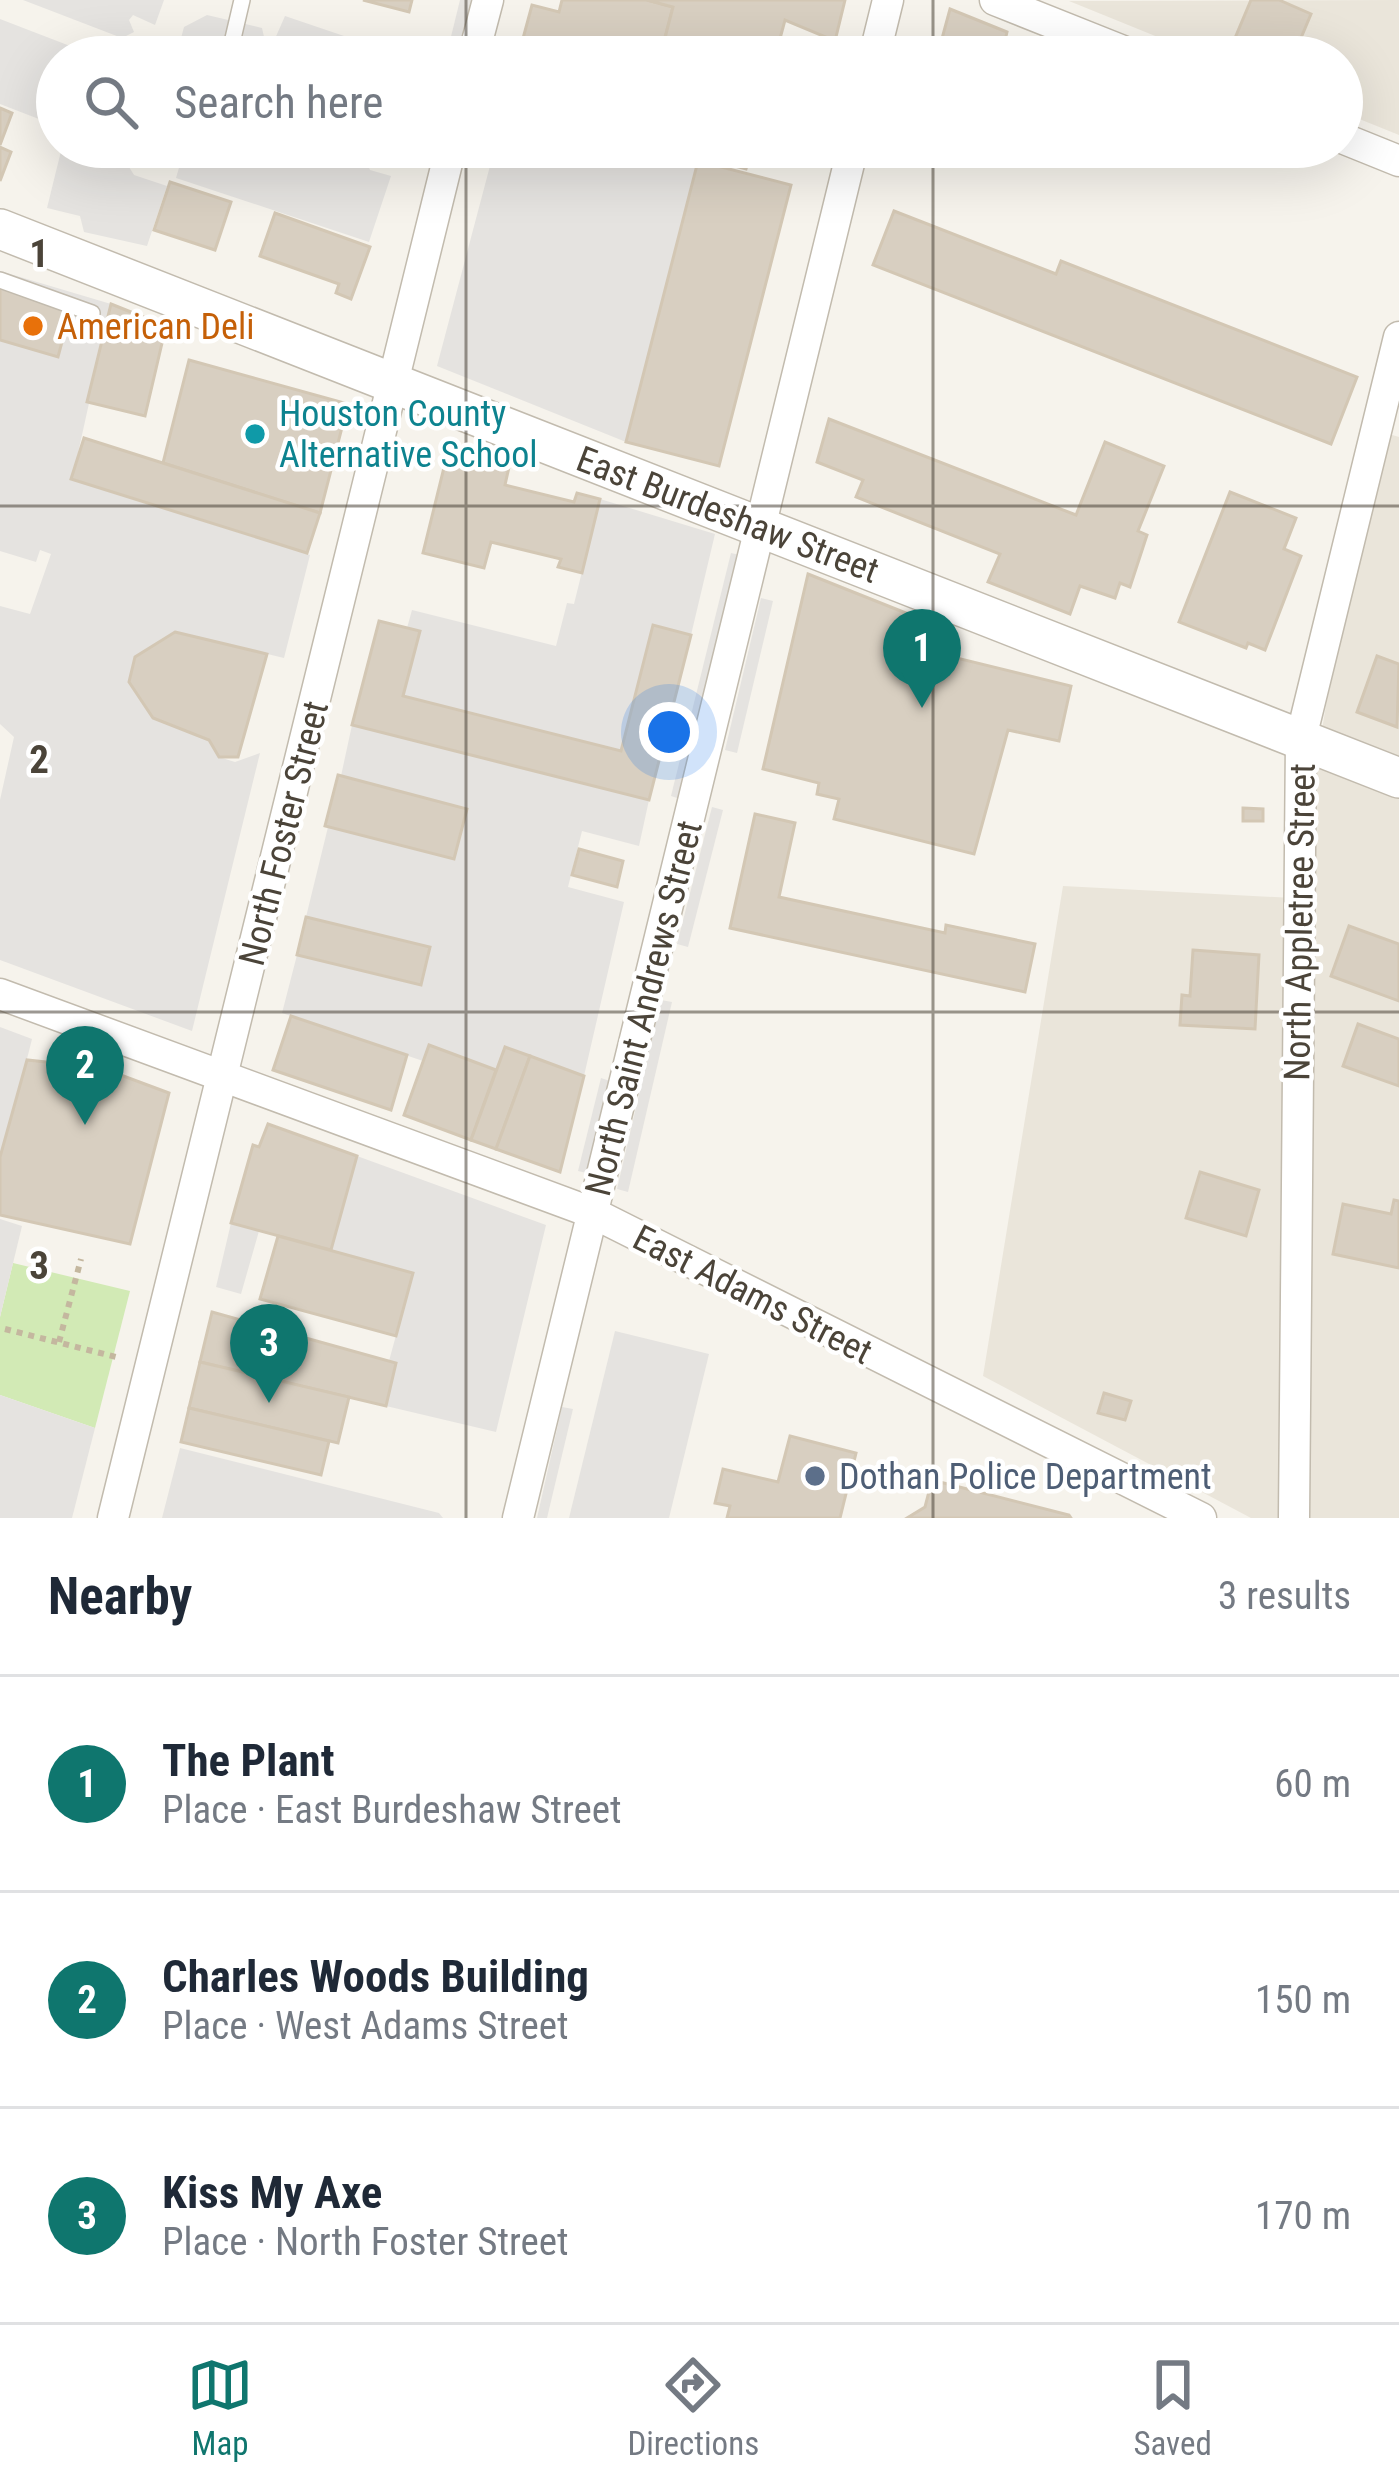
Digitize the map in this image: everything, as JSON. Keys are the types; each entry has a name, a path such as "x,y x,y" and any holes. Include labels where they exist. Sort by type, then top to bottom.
{"street":[{"path":"479,36 488,0"},
{"path":"879,36 888,0"},
{"path":"994,0 1085,36"},
{"path":"1363,146 1399,161"},
{"name":"North Foster Street","path":"113,1518 446,168"},
{"name":"North Saint Andrews Street","path":"518,1518 848,168"},
{"name":"East Burdeshaw Street","path":"0,229 1399,778"},
{"name":"North Appletree Street","path":"1294,1518 1301,738 1399,337"},
{"name":"East Adams Street","path":"0,994 593,1213 1201,1518"}],"lane":[{"path":"234,36 242,0"},
{"path":"0,280 92,313"}],"path":[{"path":"59,1342 81,1258"},
{"path":"5,1329 120,1358"}],"shaded area":[{"path":"23,0 164,0 155,25 133,15 129,20 134,32 117,36"},
{"path":"460,0 473,0 464,36 451,36"},
{"path":"1399,0 1399,135 1363,120 1363,36 1155,36 1069,1"},
{"path":"207,15 262,28 264,36 182,36 184,27"},
{"path":"285,16 344,36 276,36"},
{"path":"0,19 44,36 36,36 36,118 0,104"},
{"path":"57,168 130,168 134,175 167,186 147,246 84,232 80,216 47,208"},
{"path":"179,168 369,168 391,176 369,242 176,178"},
{"path":"489,168 697,168 626,442 437,366"},
{"path":"0,271 111,304 72,480 310,555 284,658 175,632 135,657 129,682 153,718 209,740 219,757 235,762 260,753 192,1031 0,960 0,800 14,737 0,724 0,606 30,614 51,554 40,550 36,562 0,551 0,340 58,356 70,312 0,287"},
{"path":"1389,434 1399,437 1399,1518 1251,1518 983,1376 1063,886 1311,899 1315,774 1326,705"},
{"path":"600,499 715,534 691,635 653,626 621,751 403,696 420,632 407,628 412,610 556,646 567,603 574,604"},
{"path":"731,553 744,556 683,800 671,796"},
{"path":"761,598 773,601 737,753 725,750"},
{"path":"352,725 649,800 639,846 582,831 568,887 624,902 584,1076 505,1047 496,1070 430,1045 423,1061 282,1013 297,955 421,984 429,947 306,917 328,827 453,859 466,809 341,776"},
{"path":"712,807 723,810 688,947 677,944"},
{"path":"661,1000 672,1002 628,1192 617,1189"},
{"path":"0,1027 32,1039 2,1158 0,1157"},
{"path":"601,1078 613,1082 591,1174 578,1171"},
{"path":"357,1156 546,1225 496,1432 386,1406 396,1364 389,1361 413,1273 331,1250"},
{"path":"0,1219 22,1226 0,1317"},
{"path":"231,1223 259,1231 241,1294 216,1287"},
{"path":"615,1331 709,1354 669,1518 569,1518"},
{"path":"0,1395 95,1428 72,1518 0,1518"},
{"path":"562,1407 573,1409 547,1518 537,1518"},
{"path":"180,1448 439,1513 443,1518 162,1518"}],"green space":[{"path":"13,1263 130,1291 95,1428 0,1395 0,1317"}],"building":[{"path":"363,0 412,0 409,12"},
{"path":"562,0 647,0 673,7 665,36 524,36 532,5 559,12"},
{"path":"647,0 845,0 836,36 823,36 785,20 781,36 665,36 673,7"},
{"path":"1251,0 1279,0 1311,14 1302,36 1236,36"},
{"path":"950,9 1007,32 1006,36 943,36"},
{"path":"0,108 12,113 0,145"},
{"path":"0,147 11,152 0,181"},
{"path":"696,168 725,168 791,185 719,466 626,442"},
{"path":"170,182 231,202 215,250 154,230"},
{"path":"894,211 1056,274 1061,261 1357,377 1331,444 873,265"},
{"path":"275,213 370,247 351,299 336,293 339,284 260,256"},
{"name":"American Deli","path":"0,287 70,312 58,357 0,340"},
{"path":"111,304 166,326 145,416 87,402"},
{"name":"Houston County Alternative School","path":"189,360 348,404 320,513 163,463"},
{"path":"829,419 1076,515 1105,442 1164,466 1138,531 1147,535 1130,587 1120,583 1115,598 1080,586 1070,614 988,582 1000,554 856,497 863,480 817,462"},
{"path":"84,438 320,513 307,553 71,479"},
{"path":"450,443 511,458 505,485 574,502 577,493 600,499 582,573 558,567 561,559 491,542 484,568 423,553"},
{"path":"1230,492 1296,518 1284,549 1301,556 1265,650 1248,643 1246,648 1179,622"},
{"path":"808,574 941,627 936,653 1071,686 1059,741 1008,730 974,854 834,819 839,799 817,794 819,783 763,769"},
{"path":"379,621 420,631 403,696 621,751 653,625 691,635 649,800 352,725"},
{"path":"175,632 267,654 238,757 219,757 209,740 153,718 129,682 135,657"},
{"path":"1377,656 1399,664 1397,727 1357,712"},
{"path":"338,775 467,809 454,859 325,826"},
{"path":"1243,808 1263,809 1263,821 1243,821"},
{"path":"755,814 795,823 779,897 945,933 946,925 1035,944 1025,992 730,928"},
{"path":"579,849 623,861 617,887 572,875"},
{"path":"306,917 430,947 421,985 297,955"},
{"path":"1349,926 1399,944 1399,1001 1331,976"},
{"path":"1193,950 1259,955 1255,1029 1180,1025 1182,995 1190,996"},
{"path":"291,1016 407,1055 391,1110 273,1070"},
{"path":"1358,1024 1399,1039 1399,1086 1343,1066"},
{"path":"429,1045 496,1070 471,1140 404,1115"},
{"path":"505,1047 530,1056 496,1149 471,1140"},
{"path":"67,1055 169,1093 130,1244 0,1215 0,1157 27,1060 64,1064"},
{"path":"530,1056 584,1076 560,1172 496,1149"},
{"path":"268,1124 357,1156 331,1250 231,1223 253,1145 259,1147"},
{"path":"1200,1172 1259,1190 1246,1236 1186,1218"},
{"path":"1394,1200 1399,1201 1399,1268 1333,1254 1343,1204 1391,1214"},
{"path":"278,1236 413,1273 396,1336 260,1299"},
{"path":"212,1312 396,1363 386,1406 200,1362"},
{"path":"200,1362 349,1397 338,1443 189,1408"},
{"path":"1104,1393 1131,1401 1125,1420 1098,1413"},
{"path":"189,1408 329,1441 321,1475 181,1442"},
{"name":"Dothan Police Department","path":"790,1436 856,1453 840,1518 727,1518 730,1506 715,1503 723,1469 778,1482"},
{"name":"Dothan Police Department","path":"932,1480 1071,1518 907,1518 925,1507"}],"place":[{"name":"American Deli","path":"33,326"},
{"name":"Houston County Alternative School","path":"255,434"},
{"name":"The Plant","path":"922,708"},
{"name":"Charles Woods Building","path":"85,1125"},
{"name":"Kiss My Axe","path":"269,1403"},
{"name":"Dothan Police Department","path":"815,1476"}]}
